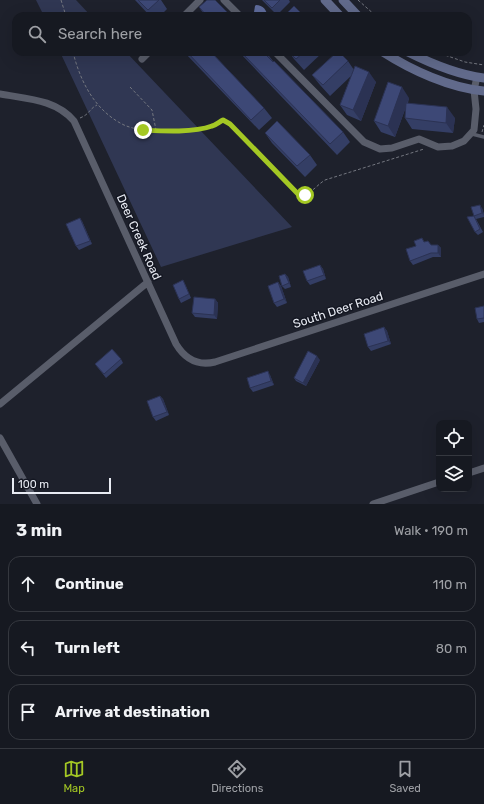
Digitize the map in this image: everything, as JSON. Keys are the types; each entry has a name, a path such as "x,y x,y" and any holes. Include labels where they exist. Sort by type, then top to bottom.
{"street":[{"path":"188,12 200,0"},
{"path":"224,0 236,12"},
{"path":"326,0 336,12"},
{"path":"343,0 354,12"},
{"path":"279,56 363,141 380,149 392,148 419,139 438,147 452,146 464,141 474,130 476,109 474,90 481,78 442,67 417,56"},
{"path":"389,56 415,70 438,79 474,90 484,91"},
{"name":"Deer Creek Road","path":"0,94 49,104 68,114 74,122 180,351 185,356 198,362"},
{"name":"South Deer Road","path":"198,362 215,362 484,274"},
{"path":"0,404 148,282"},
{"path":"0,438 37,504"},
{"path":"472,472 484,468"},
{"path":"373,504 436,483"}],"lane":[{"path":"470,134 484,137"}],"path":[{"path":"60,0 64,12"},
{"path":"358,0 372,12"},
{"path":"74,56 77,69 89,93 110,115 124,125 143,130 168,131 196,129 211,126 223,120 230,124 298,194 305,195 317,184 325,180 428,147"},
{"path":"448,56 465,62 484,65"},
{"path":"130,87 152,110 156,130"},
{"path":"74,122 88,115 92,108 98,104"},
{"path":"478,136 482,131 484,124"}],"shaded area":[{"path":"36,0 76,0 87,12 42,12"},
{"path":"255,6 261,6 266,12 254,12"},
{"path":"62,56 130,56 292,227 161,267"}],"building":[{"path":"138,0 159,0 148,10"},
{"path":"207,0 215,0 227,12 203,12 199,7"},
{"path":"264,0 280,0 272,8"},
{"path":"294,6 300,12 288,12"},
{"path":"191,56 215,56 264,108 251,120"},
{"path":"245,56 267,56 273,62 274,61 343,132 330,144"},
{"path":"333,56 343,56 348,61 323,85 312,75"},
{"path":"355,66 369,72 353,110 340,105"},
{"path":"388,82 402,87 388,126 374,121"},
{"path":"406,103 447,107 446,123 405,118"},
{"path":"277,121 310,155 297,166 265,133"},
{"path":"480,205 482,213 474,216 471,207"},
{"path":"474,216 480,229 475,232 467,217"},
{"path":"80,218 90,241 76,246 66,224"},
{"path":"422,238 424,242 428,241 431,245 438,245 438,253 431,253 410,261 406,249 416,246 414,241"},
{"path":"320,265 324,275 307,281 303,271"},
{"path":"285,274 289,283 282,286 279,276"},
{"path":"183,280 189,294 179,299 173,285"},
{"path":"278,282 284,299 274,303 268,286"},
{"path":"194,297 215,299 214,315 192,313"},
{"path":"484,306 484,318 477,319 475,308"},
{"path":"384,327 388,341 368,347 364,334"},
{"path":"112,349 121,359 104,374 95,364"},
{"path":"308,351 317,356 303,383 294,378"},
{"path":"268,371 271,381 250,388 247,378"},
{"path":"160,396 167,412 153,417 147,401"}],"route":[{"path":"143,130 168,131 196,129 211,126 223,120 230,124 298,194 305,195"}]}
